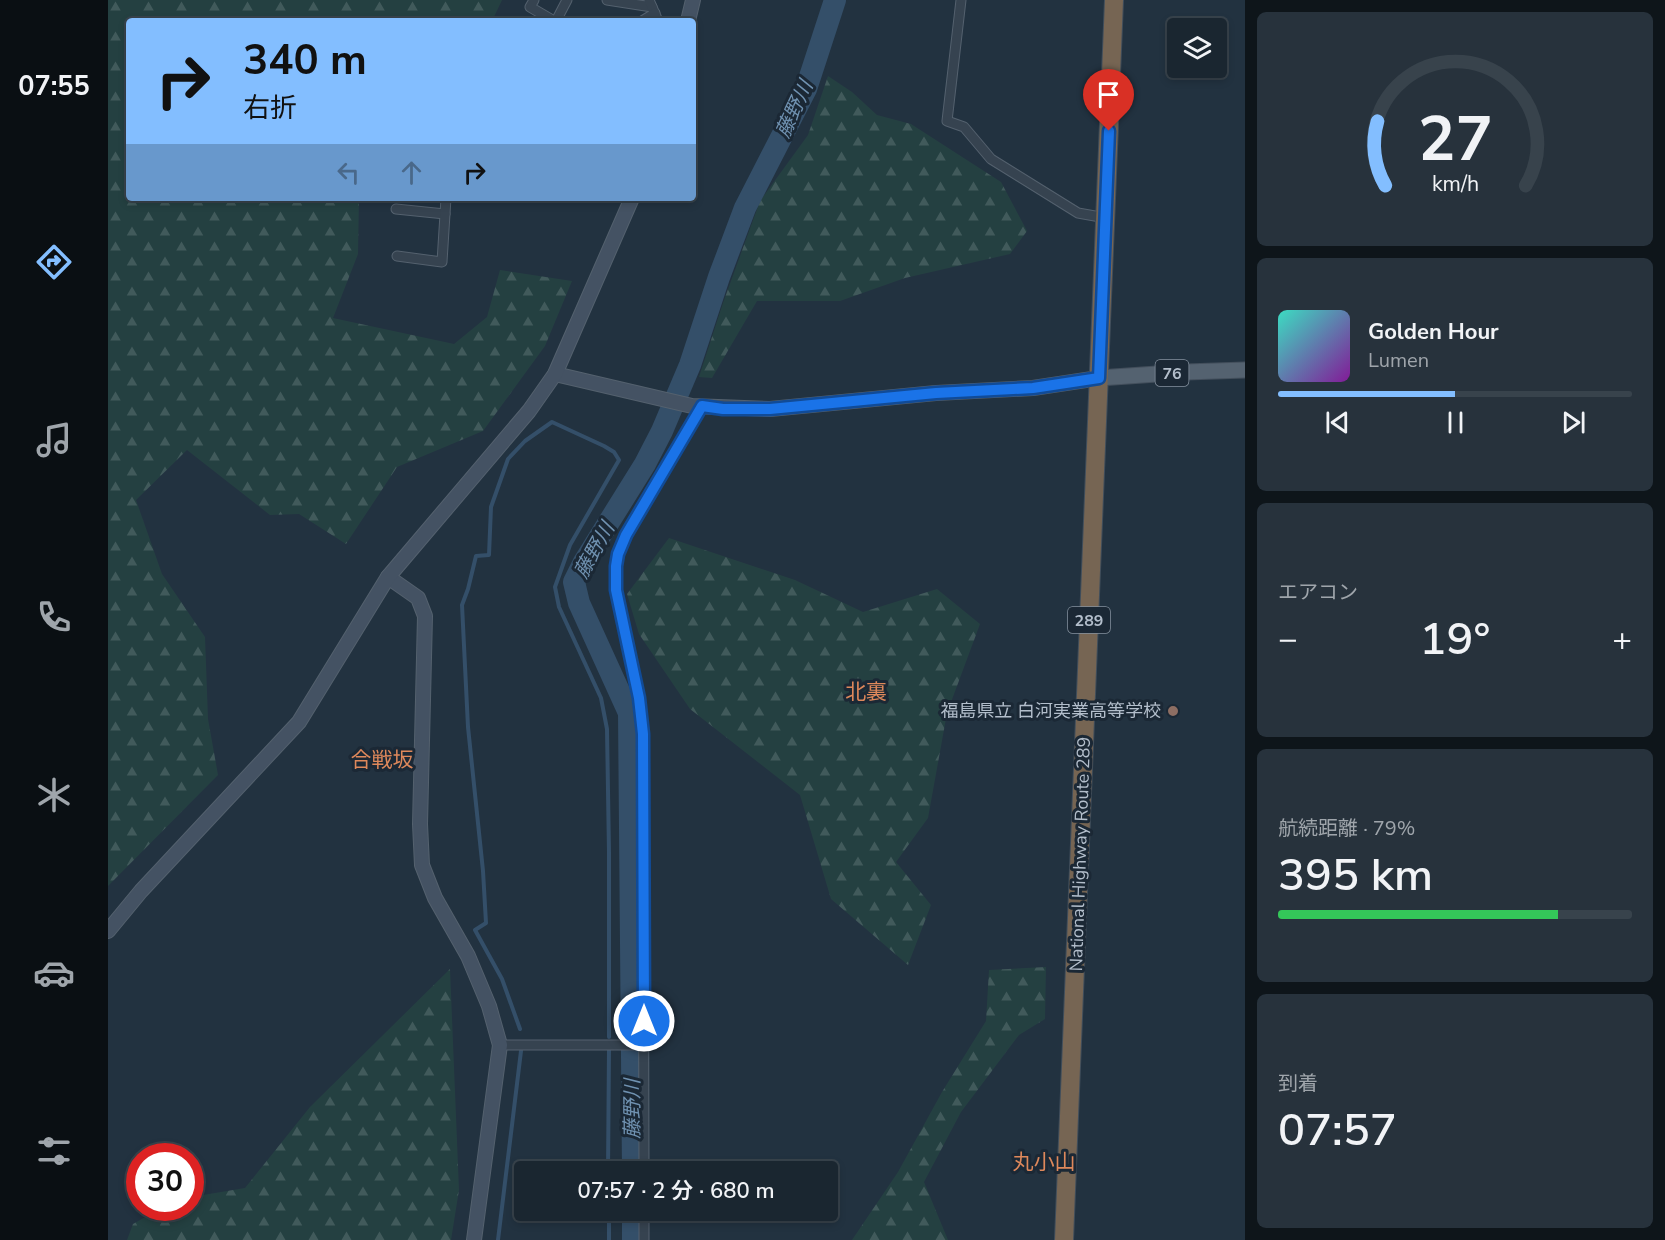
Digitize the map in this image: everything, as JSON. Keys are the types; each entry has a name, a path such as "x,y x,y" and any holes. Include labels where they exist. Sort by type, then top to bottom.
{"highway":[{"name":"National Highway Route 289","path":"1064,1240 1114,0"}],"main road":[{"name":"76","path":"1099,378 1245,370"}],"street":[{"path":"534,0 530,7 550,18"},
{"path":"557,18 567,0"},
{"path":"607,0 653,10"},
{"path":"689,18 693,0"},
{"path":"961,0 947,121 964,127 991,159 1078,213 1106,218"},
{"path":"398,256 442,262 446,201"},
{"path":"108,931 141,891 299,722 388,577 529,411 555,374 631,201"},
{"path":"396,209 445,214"},
{"path":"555,374 661,400 723,409 770,409 936,393 1033,388 1099,378"},
{"path":"644,1161 643,734 639,698 616,590 616,566 626,535 697,406"},
{"path":"388,577 418,598 425,616 420,824 422,865 435,898 468,956 489,1006 500,1045 474,1240"},
{"path":"500,1045 644,1045"},
{"path":"644,1221 644,1240"}],"green space":[{"path":"108,0 502,0 493,18 126,18 126,201 359,201 358,254 333,318 454,344 487,317 500,270 572,281 545,346 483,431 397,467 346,544 299,514 270,515 187,450 136,500 162,574 205,637 208,719 218,775 108,886"},
{"path":"828,76 852,92 877,115 911,124 1001,182 1027,231 1010,254 905,278 840,301 757,301 712,378 699,377 760,201 808,135"},
{"path":"669,538 795,580 863,612 937,589 980,624 947,713 928,818 896,862 931,905 908,965 831,899 800,795 690,709 639,634 627,594"},
{"path":"1046,967 1045,1019 1019,1035 961,1112 924,1182 948,1240 852,1240 898,1172 942,1092 986,1021 989,970"},
{"path":"450,969 459,1190 451,1240 127,1240 133,1224 138,1221 204,1221 204,1195 245,1188 310,1107"}],"waterway":[{"name":"藤野川","path":"633,1161 629,713 579,603 574,582 645,464 662,431 690,365 745,208 806,89 835,0"},
{"path":"520,1029 502,979 475,930 486,923 468,727 462,605 476,556 489,555 491,507 508,459 525,441 552,422 604,446 614,452 619,460 570,545 555,587 559,607 601,698 607,729 609,1037"},
{"path":"608,1161 609,1049"},
{"path":"498,1240 521,1051"},
{"path":"609,1221 609,1240"},
{"name":"藤野川","path":"633,1221 633,1240"}],"place":[{"name":"福島県立 白河実業高等学校","path":"1173,711"}],"district":[{"name":"北裏","path":"866,692"},
{"name":"合戦坂","path":"382,760"},
{"name":"丸小山","path":"1044,1162"}],"route":[{"path":"644,1021 643,734 639,698 616,590 618,554 626,535 702,406 723,409 770,409 936,393 1033,388 1099,378 1109,131"}]}
